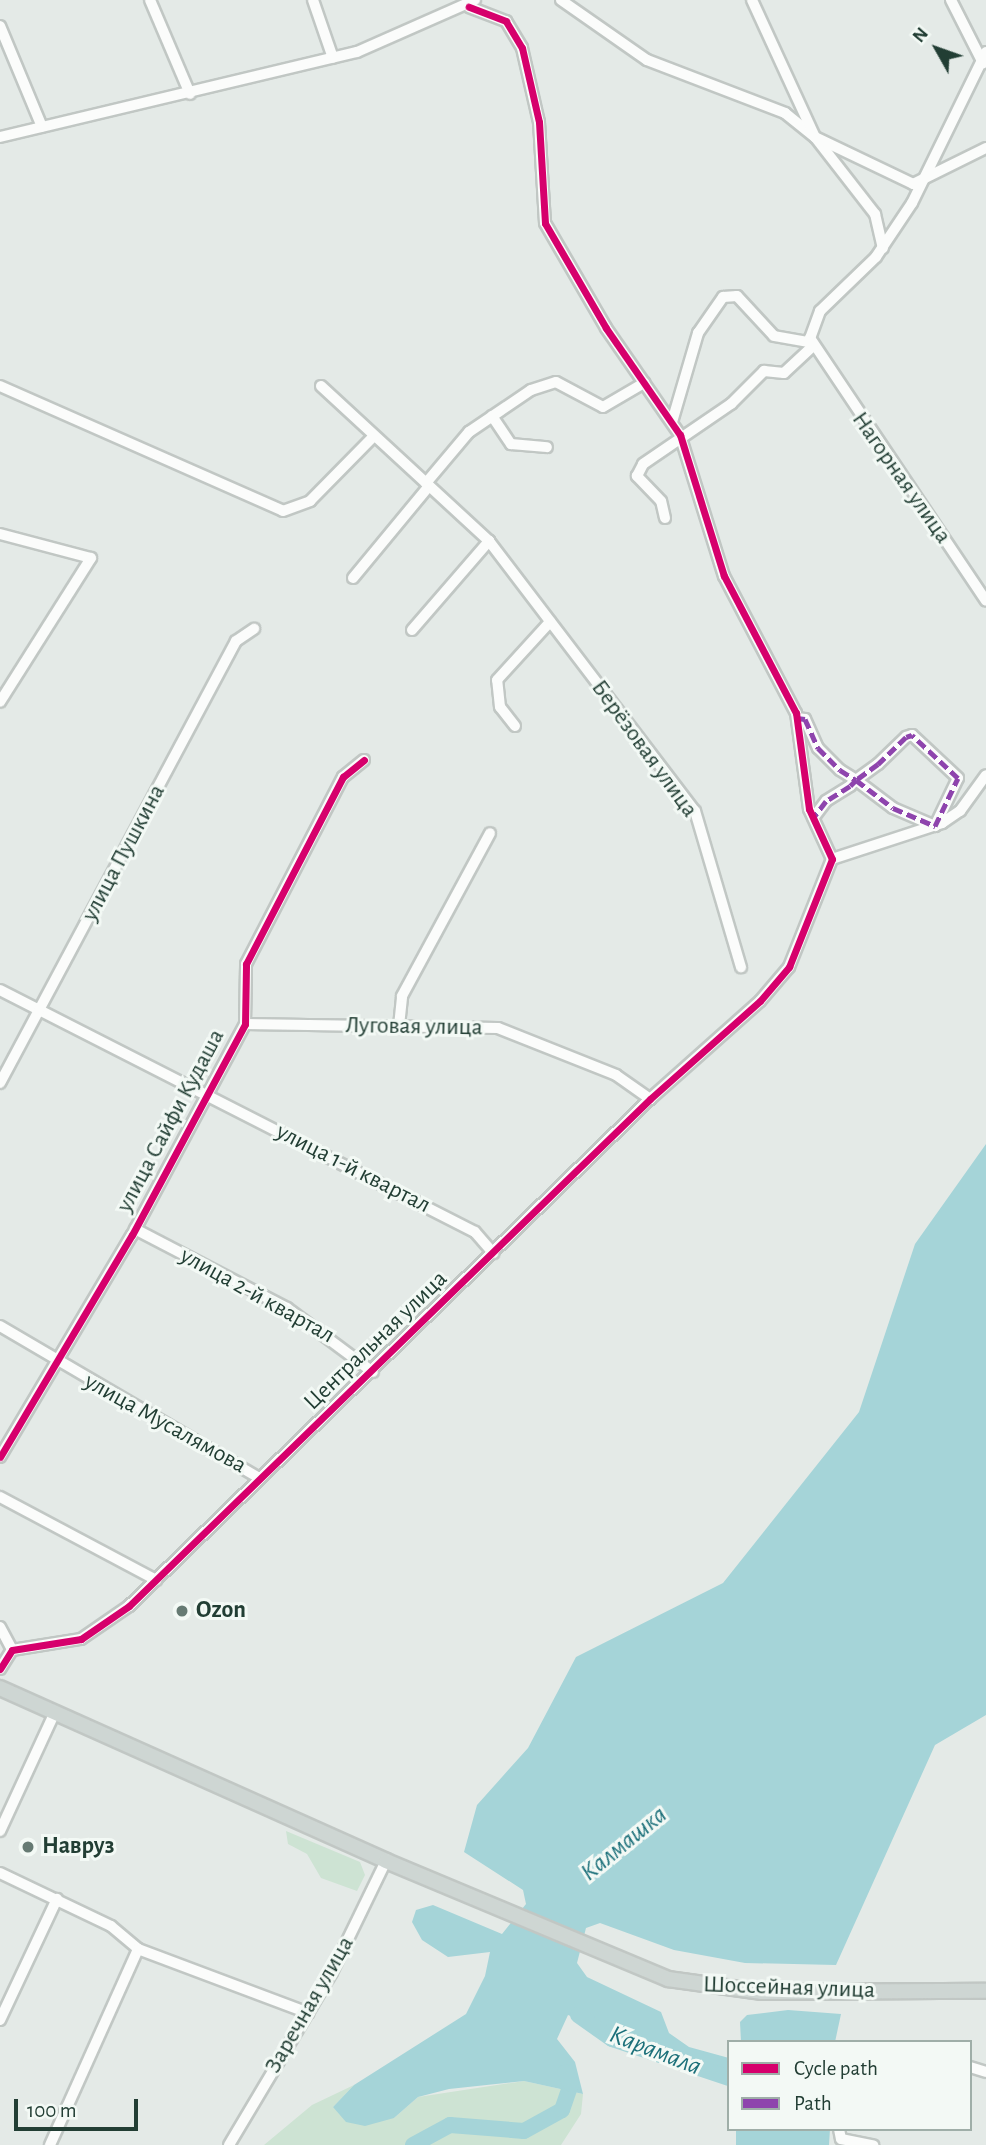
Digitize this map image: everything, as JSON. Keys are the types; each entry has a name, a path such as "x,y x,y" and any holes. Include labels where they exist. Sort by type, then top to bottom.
{"main road":[{"name":"Шоссейная улица","path":"0,1688 386,1861 598,1952 714,1988 986,1991"}],"street":[{"path":"150,0 190,94"},
{"path":"313,0 333,58"},
{"path":"561,0 647,60 765,101 815,137 888,177 922,183 986,148"},
{"path":"752,0 815,137 875,214 883,248"},
{"path":"666,518 638,471 680,435 731,404 764,371 796,367 814,348 820,311 883,248 922,183 984,60 951,0"},
{"path":"0,137 333,58 472,4 506,21 518,40 538,122 539,204 545,223 644,383 680,435 724,576 797,718 813,818 832,859 935,826 960,811 986,775"},
{"path":"0,26 42,127"},
{"path":"672,422 698,333 716,304 737,296 774,337 814,348"},
{"name":"Нагорная улица","path":"814,348 986,601"},
{"path":"354,578 427,485 492,415 556,382 603,407 644,383"},
{"path":"0,386 154,449 270,507 298,510 372,438"},
{"name":"Берёзовая улица","path":"321,386 372,438 489,541 695,811 741,967"},
{"path":"492,415 511,444 547,447"},
{"path":"0,534 91,558 0,702"},
{"path":"412,631 489,541"},
{"path":"515,726 500,707 497,680 550,622"},
{"name":"улица Пушкина","path":"0,1083 236,641 254,629"},
{"path":"797,718 805,719 826,758 893,808 935,826"},
{"path":"813,818 912,735 958,779 935,826"},
{"name":"улица Сайфи Кудаша","path":"0,1457 135,1230 245,1024 246,964 343,777 364,760"},
{"path":"399,1026 402,996 490,833"},
{"name":"Центральная улица","path":"12,1650 81,1639 156,1580 259,1478 373,1372 650,1099 760,1000 789,967 832,859"},
{"name":"улица 1-й квартал","path":"0,990 475,1232 493,1253"},
{"name":"Луговая улица","path":"245,1024 498,1028 616,1075 650,1099"},
{"name":"улица 2-й квартал","path":"135,1230 287,1308 373,1372"},
{"name":"улица Мусалямова","path":"0,1326 259,1478"},
{"path":"0,1497 156,1580"},
{"path":"0,1627 12,1650 0,1669"},
{"path":"0,1831 5,1808 54,1714"},
{"name":"Заречная улица","path":"229,2145 308,2013 386,1861"},
{"path":"0,1873 111,1926 138,1949 308,2013"},
{"path":"0,2020 57,1899"},
{"path":"50,2145 138,1949"},
{"path":"840,2138 873,2145"}],"green space":[{"path":"286,1831 360,1862 365,1875 357,1891 321,1878 307,1854 288,1844"},
{"path":"524,2081 583,2094 581,2114 561,2145 264,2145 312,2105 354,2085 333,2107 394,2118 418,2097"}],"water":[{"path":"986,1144 986,1715 935,1745 836,1965 745,1963 674,1950 600,1923 586,1928 577,1963 587,1977 661,2012 669,2033 689,2047 727,2057 727,2079 568,2015 557,2039 575,2062 583,2094 524,2081 449,2089 418,2097 394,2118 365,2126 346,2122 333,2107 354,2085 466,2014 485,1976 490,1952 448,1957 422,1940 412,1922 416,1910 433,1905 502,1934 526,1904 523,1890 464,1852 477,1805 528,1748 576,1657 723,1583 859,1412 915,1244"},
{"path":"788,2010 841,2014 835,2040 741,2040 740,2022 747,2015"},
{"path":"747,2131 830,2131 829,2145 747,2145"}],"waterway":[{"name":"Карамала","path":"578,2015 612,2039 727,2077"},
{"name":"Калмашка","path":"413,2145 450,2125 524,2131 562,2110 571,2084 565,2072"},
{"name":"Карамала","path":"744,2131 744,2145"}],"marked path":[{"path":"797,718 805,719 818,748 840,770 856,780 893,808 935,826 958,778 912,735 906,737 878,764 856,780 850,786 826,801 813,818"}],"cycle path":[{"path":"0,1669 12,1650 81,1639 129,1606 650,1099 760,1001 789,967 832,859 809,809 796,713 724,576 680,435 606,328 545,223 539,122 522,48 506,21 469,7"},
{"path":"0,1457 132,1235 245,1024 246,964 343,777 364,760"}],"place":[{"name":"Ozon","path":"182,1611"},
{"name":"Навруз","path":"28,1847"}]}
